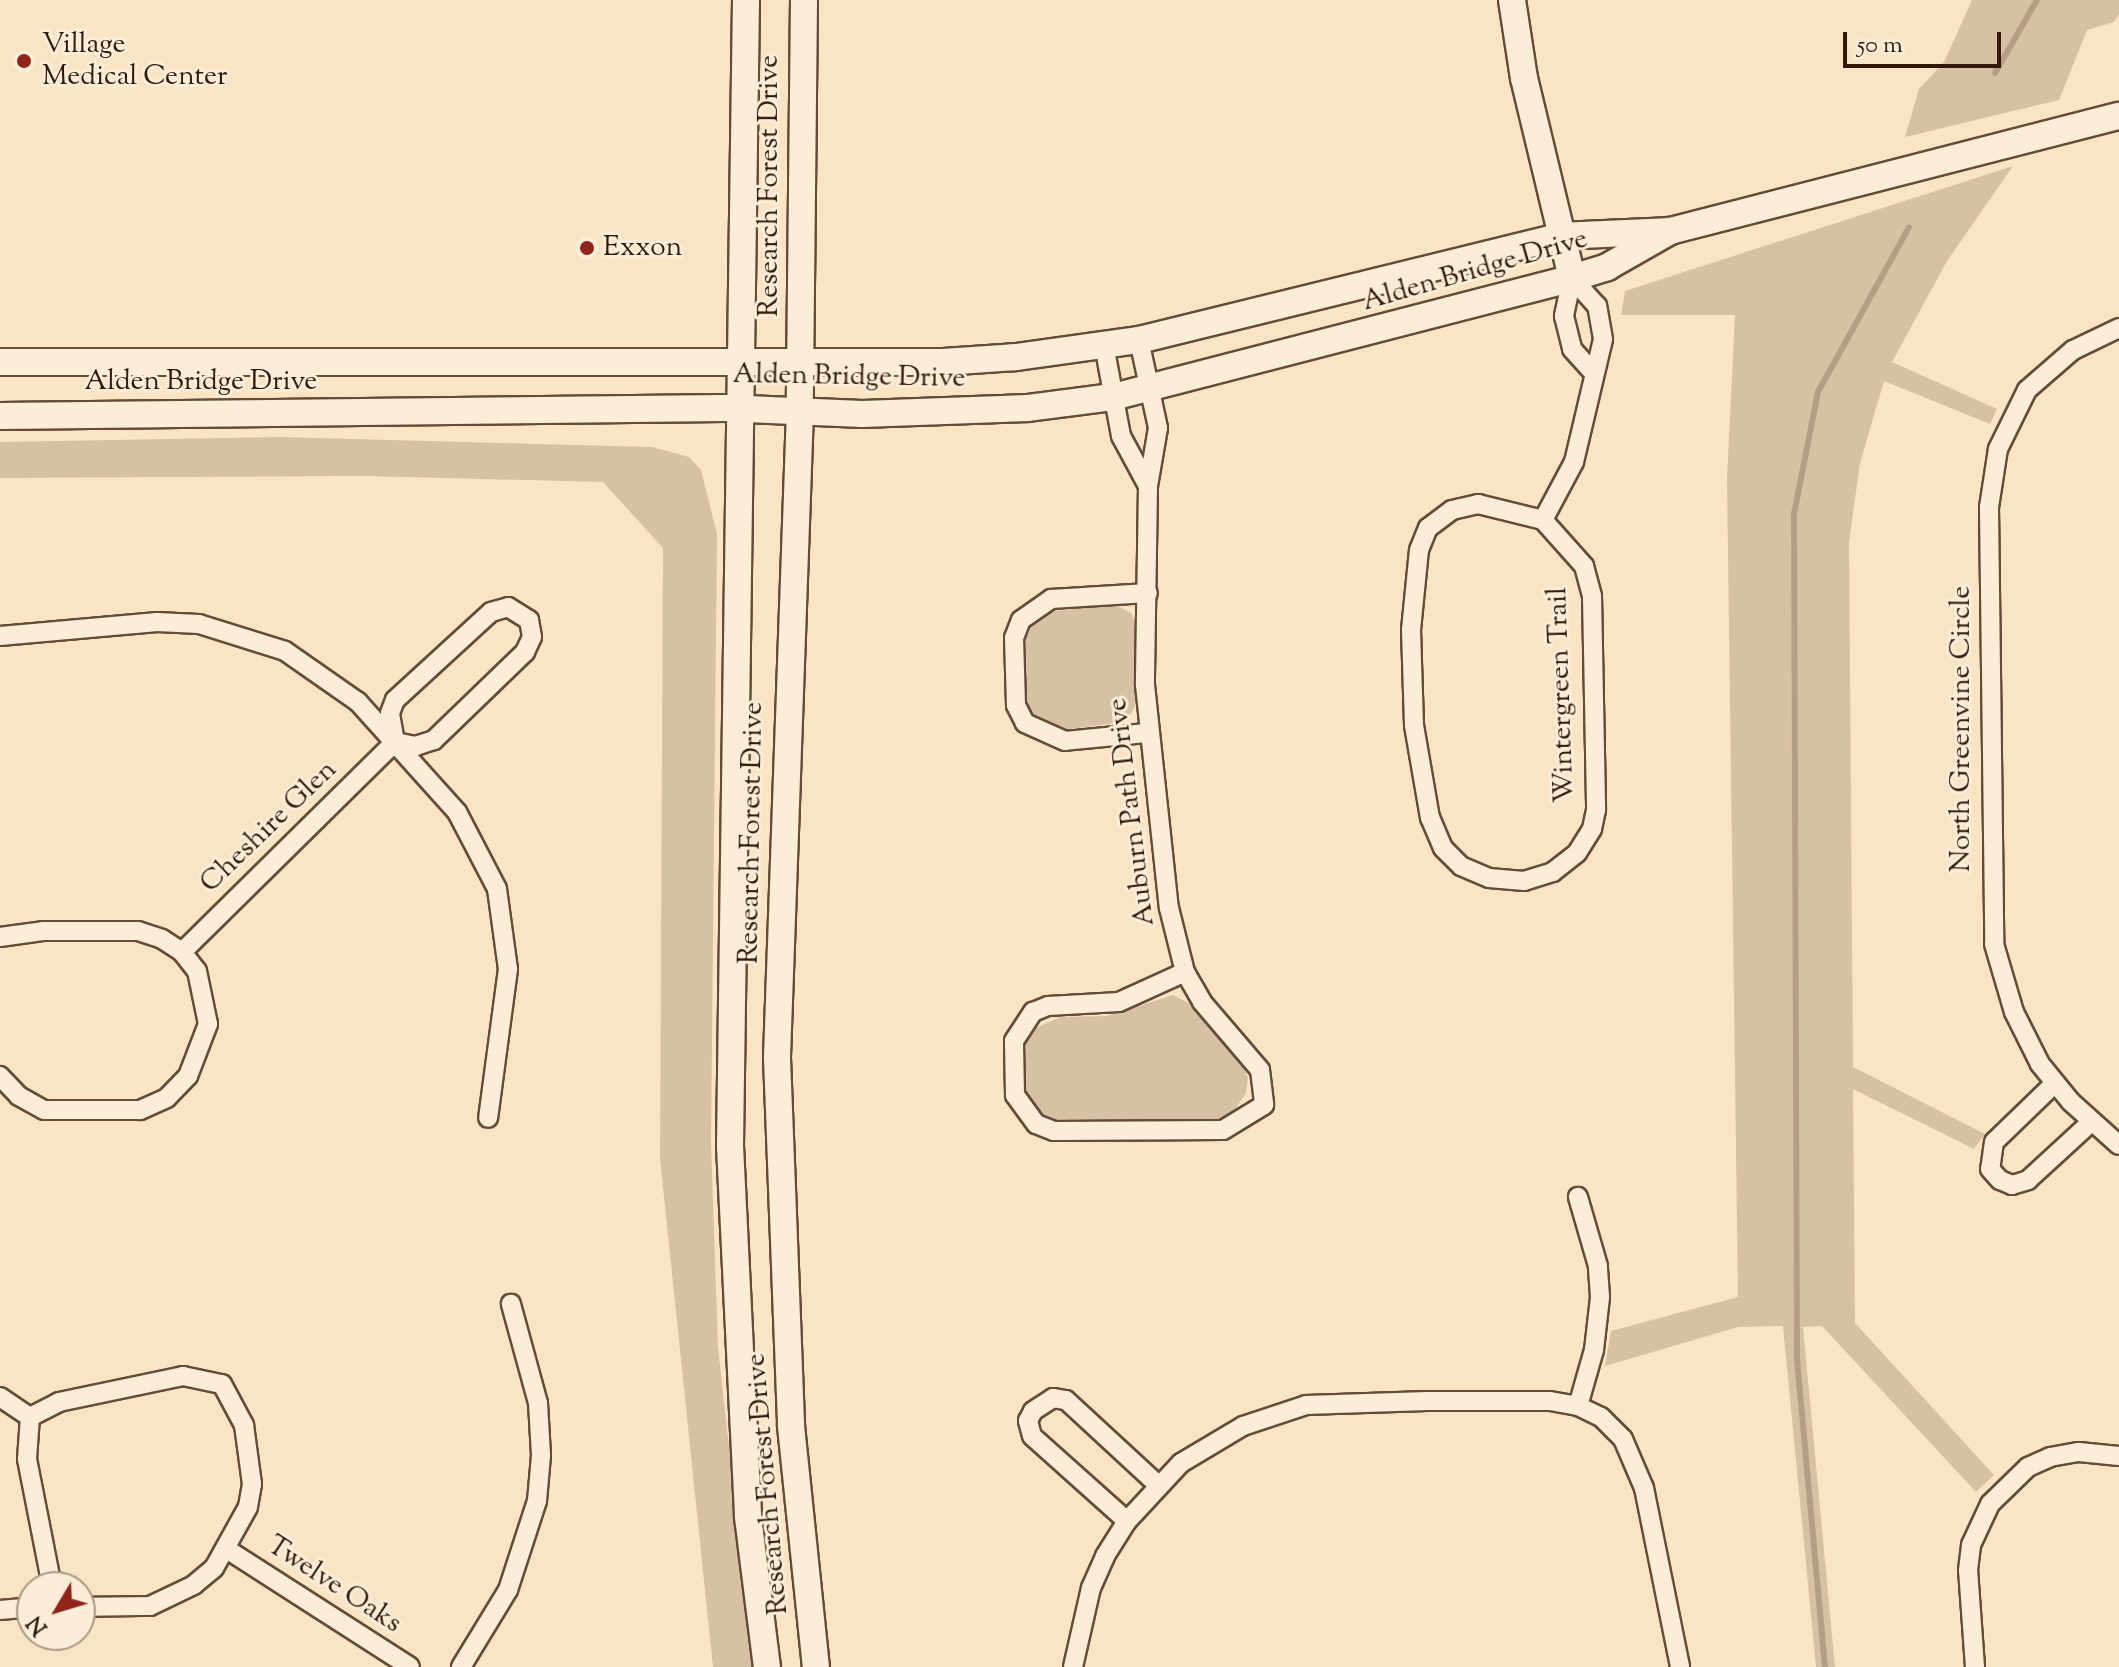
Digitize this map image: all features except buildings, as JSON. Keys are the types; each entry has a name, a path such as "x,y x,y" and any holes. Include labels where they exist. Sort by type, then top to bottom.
{"street":[{"name":"Research Forest Drive","path":"746,0 730,1146 748,1517 767,1667"},
{"name":"Research Forest Drive","path":"804,0 800,411 777,1058 791,1426 816,1667"},
{"path":"1512,0 1572,278 1564,316 1572,349 1592,371"},
{"name":"Alden Bridge Drive","path":"0,362 943,362 1104,345 1139,340 1561,236 1670,231 2119,116"},
{"name":"Alden Bridge Drive","path":"0,416 1028,408 1150,390 1572,278 1607,267 1670,231"},
{"path":"1543,520 1574,462 1587,420 1592,371 1603,339 1597,306 1572,278"},
{"name":"North Greenvine Circle","path":"2119,328 2073,350 2027,390 2010,419 1991,477 1992,920 2006,991 2026,1040 2054,1084 2119,1145"},
{"name":"Auburn Path Drive","path":"1139,340 1158,428 1148,486 1146,733 1169,908 1185,972 1202,1002 1260,1070 1264,1105 1223,1130 1054,1131 1036,1124 1024,1112 1015,1095 1014,1041 1033,1012 1048,1006 1119,1002 1185,972"},
{"name":"Auburn Path Drive","path":"1104,345 1121,436 1148,486"},
{"name":"Wintergreen Trail","path":"1478,504 1504,506 1543,520 1584,566 1592,596 1596,810 1592,829 1577,853 1553,872 1524,881 1489,878 1461,866 1443,848 1420,775 1410,677 1419,550 1428,528 1452,510 1478,504"},
{"path":"1146,733 1065,741 1025,723 1016,705 1014,638 1021,620 1051,599 1148,593"},
{"path":"508,607 523,614 532,637 525,652 434,740 416,746 395,742 390,713 395,700 491,612 508,607"},
{"path":"0,636 157,622 199,624 242,634 285,651 324,675 395,742 457,812 497,889 508,969 488,1118"},
{"name":"Cheshire Glen","path":"182,952 395,742"},
{"path":"0,937 43,931 138,931 182,952 201,983 208,1024 188,1076 167,1098 140,1110 44,1110 19,1096 0,1076"},
{"path":"2054,1084 1994,1142 1990,1169 2000,1180 2012,1185 2028,1180 2091,1122"},
{"path":"1578,1197 1598,1266 1600,1297 1594,1350 1578,1406"},
{"path":"461,1667 508,1590 537,1501 541,1455 538,1403 511,1304"},
{"path":"30,1417 59,1402 183,1376 222,1384 244,1425 252,1484 248,1507 228,1550 194,1585 150,1606 96,1607"},
{"path":"0,1397 30,1417"},
{"path":"1127,1521 1032,1436 1028,1421 1033,1411 1053,1398 1066,1400 1157,1484"},
{"path":"1073,1667 1091,1588 1127,1521 1157,1484 1212,1442 1306,1405 1550,1401 1578,1406 1601,1417 1637,1464 1680,1667"},
{"path":"30,1417 27,1459 49,1571"},
{"path":"1975,1667 1968,1570 1971,1545 1990,1504 2028,1467 2050,1457 2079,1452 2119,1456"},
{"name":"Twelve Oaks","path":"228,1550 410,1667"}],"shaded area":[{"path":"1972,0 2119,0 2119,14 2114,22 2087,30 2059,100 1905,137 1919,89 1944,62"},
{"path":"2013,166 1947,261 1892,362 1997,409 1990,424 1884,381 1860,463 1849,542 1853,1067 1985,1134 1974,1149 1853,1089 1855,1323 1994,1475 1976,1492 1822,1326 1803,1327 1835,1667 1816,1667 1783,1326 1738,1327 1605,1366 1611,1331 1738,1297 1727,479 1735,315 1621,315 1625,291"},
{"path":"279,437 652,447 689,457 701,470 717,534 711,1143 718,1347 753,1667 713,1667 660,1158 663,548 603,482 368,476 0,478 0,442"},
{"path":"1116,605 1131,613 1138,626 1135,706 1126,722 1060,730 1032,718 1024,699 1025,641 1034,621 1055,611"},
{"path":"1173,995 1192,1005 1242,1064 1248,1078 1246,1093 1230,1117 1216,1122 1055,1121 1031,1107 1024,1090 1024,1046 1031,1030 1060,1017 1107,1016"}],"waterway":[{"path":"1995,73 2037,0"},
{"path":"1825,1667 1797,1359 1794,514 1818,392 1909,227"}],"place":[{"name":"Village Medical Center","path":"24,61"},
{"name":"Exxon","path":"587,248"}]}
